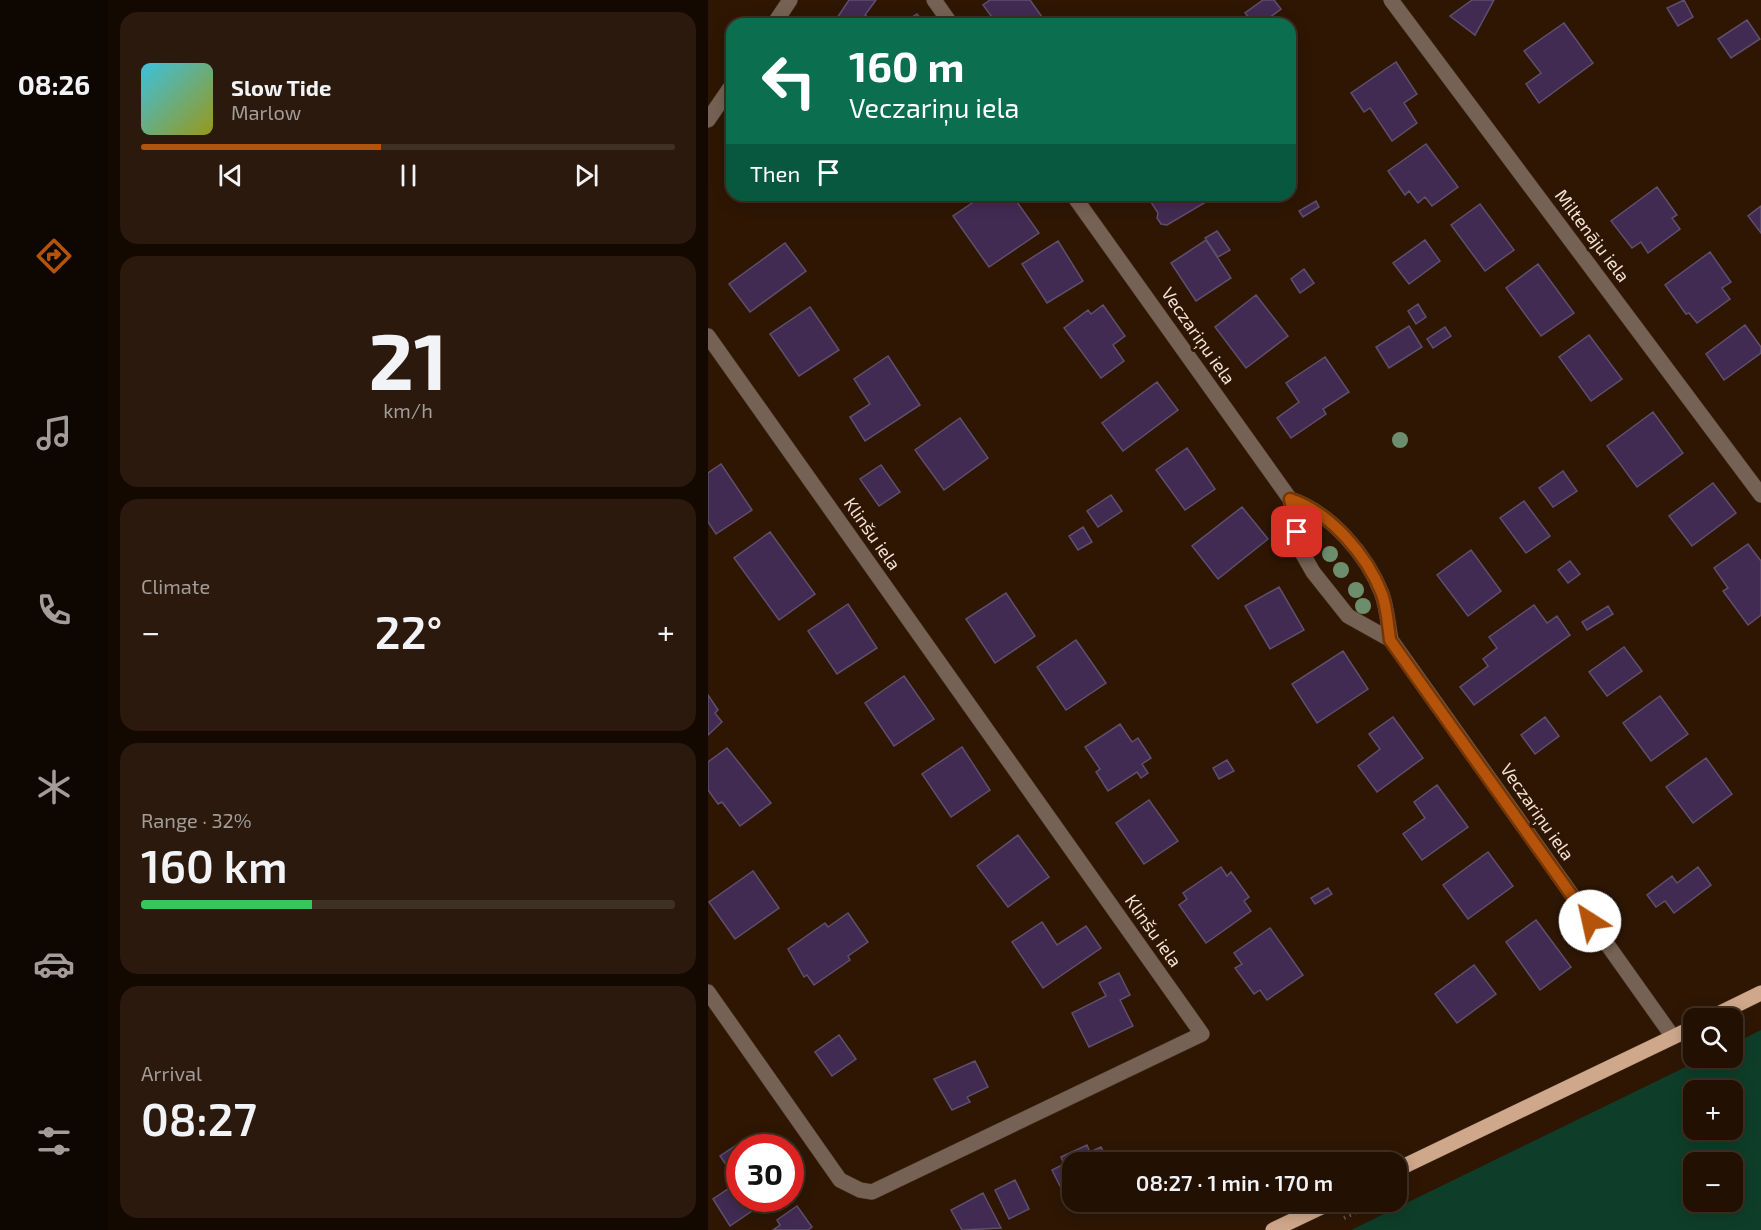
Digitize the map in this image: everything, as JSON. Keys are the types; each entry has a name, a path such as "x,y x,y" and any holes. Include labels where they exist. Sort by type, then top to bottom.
{"main road":[{"path":"1730,1008 1761,993"},
{"path":"1407,1165 1683,1032"},
{"path":"1273,1230 1311,1212"}],"street":[{"path":"778,18 790,0"},
{"path":"934,0 947,18"},
{"name":"Miltenāju iela","path":"1392,0 1761,495"},
{"path":"708,120 726,94"},
{"name":"Veczariņu iela","path":"1077,201 1290,499 1300,549 1313,572 1348,616 1390,640 1673,1037"},
{"name":"Klinšu iela","path":"708,336 1202,1034 872,1192 860,1190 840,1180 708,992"},
{"name":"Veczariņu iela","path":"1290,499 1310,506 1334,526 1365,562 1382,595 1390,640"}],"path":[{"path":"1339,1221 1357,1212"}],"green space":[{"path":"1761,1030 1761,1230 1351,1230 1388,1212 1407,1212 1407,1203 1683,1068 1743,1068 1743,1039"}],"building":[{"path":"849,0 876,0 865,15 869,18 837,18"},
{"path":"990,0 1030,0 1043,18 993,18 983,5"},
{"path":"1263,0 1274,0 1281,9 1269,18 1249,18 1245,13"},
{"path":"1472,0 1494,0 1475,35 1450,16"},
{"path":"1684,0 1693,17 1678,26 1667,8"},
{"path":"1747,20 1760,39 1731,58 1718,39"},
{"path":"1564,23 1593,63 1539,103 1526,84 1541,73 1524,51"},
{"path":"1396,62 1417,94 1404,103 1417,123 1392,141 1370,108 1364,112 1351,93"},
{"path":"1426,144 1458,187 1432,206 1425,197 1418,203 1409,191 1405,195 1388,171"},
{"path":"1657,187 1677,215 1672,218 1680,229 1648,253 1641,242 1632,248 1611,221"},
{"path":"975,201 1016,201 1039,233 989,267 953,216"},
{"path":"1150,201 1208,201 1167,225 1161,224 1157,218 1158,213"},
{"path":"1316,201 1319,207 1303,217 1299,211"},
{"path":"1480,204 1514,250 1485,271 1451,225"},
{"path":"1761,206 1761,233 1748,216"},
{"path":"1217,231 1230,250 1218,257 1205,238"},
{"path":"1206,240 1231,278 1196,301 1171,263"},
{"path":"1425,240 1440,261 1409,284 1393,263"},
{"path":"1058,241 1083,281 1047,303 1022,264"},
{"path":"785,243 806,271 750,312 729,284"},
{"path":"1710,252 1731,282 1722,288 1730,299 1697,323 1689,313 1686,314 1665,285"},
{"path":"1538,264 1574,313 1541,336 1506,288"},
{"path":"1304,269 1314,283 1300,293 1291,279"},
{"path":"1256,295 1288,336 1246,368 1215,327"},
{"path":"1418,304 1426,317 1416,324 1408,311"},
{"path":"1103,305 1125,336 1113,345 1124,361 1101,378 1064,328 1088,310 1091,314"},
{"path":"810,307 839,350 799,376 770,334"},
{"path":"1745,325 1761,347 1761,353 1724,380 1706,354"},
{"path":"1409,326 1422,347 1389,368 1376,347"},
{"path":"1445,327 1451,336 1433,348 1427,339"},
{"path":"1589,335 1622,379 1591,401 1559,357"},
{"path":"888,356 920,405 865,441 850,417 870,404 854,379"},
{"path":"1325,357 1349,392 1323,409 1326,414 1291,438 1277,418 1299,402 1286,383"},
{"path":"1157,382 1178,410 1123,451 1102,423"},
{"path":"1653,412 1683,453 1637,487 1607,446"},
{"path":"960,418 988,458 944,490 915,450"},
{"path":"1187,448 1215,489 1185,510 1156,470"},
{"path":"721,464 752,510 716,534 708,522 708,473"},
{"path":"881,465 900,492 879,506 860,479"},
{"path":"1563,471 1577,491 1553,507 1539,488"},
{"path":"1713,483 1736,513 1692,546 1669,516"},
{"path":"1111,495 1122,511 1098,527 1087,511"},
{"path":"1524,501 1550,536 1526,553 1500,518"},
{"path":"1242,507 1268,539 1218,579 1192,546"},
{"path":"1083,527 1092,542 1078,550 1069,536"},
{"path":"770,532 815,594 779,620 734,558"},
{"path":"1748,544 1761,561 1761,615 1748,625 1723,591 1728,588 1714,568"},
{"path":"1471,550 1501,591 1468,616 1437,575"},
{"path":"1570,561 1580,574 1568,583 1558,570"},
{"path":"1279,587 1304,630 1270,649 1245,606"},
{"path":"1006,593 1035,636 995,663 966,619"},
{"path":"848,604 877,648 837,674 808,631"},
{"path":"1534,605 1547,623 1557,616 1570,635 1474,705 1460,687 1488,666 1483,659 1497,648 1489,637"},
{"path":"1608,606 1613,614 1587,630 1582,622"},
{"path":"1076,640 1106,683 1066,710 1037,667"},
{"path":"1624,647 1642,671 1607,696 1589,672"},
{"path":"1343,651 1368,689 1317,723 1292,684"},
{"path":"904,676 934,719 894,746 865,703"},
{"path":"708,695 718,710 715,713 722,722 708,735"},
{"path":"1660,696 1688,734 1651,761 1623,723"},
{"path":"1393,717 1423,758 1377,792 1358,766 1380,749 1369,734"},
{"path":"1545,717 1559,736 1535,754 1521,735"},
{"path":"1120,724 1132,742 1138,738 1151,758 1142,764 1148,773 1141,778 1137,772 1108,791 1096,772 1100,769 1085,747"},
{"path":"962,747 990,790 951,817 922,774"},
{"path":"727,748 771,803 740,826 722,802 718,804 708,790 708,762"},
{"path":"1706,758 1732,794 1693,823 1666,787"},
{"path":"1227,760 1234,771 1219,779 1213,768"},
{"path":"1437,785 1468,827 1422,860 1403,834 1425,818 1414,802"},
{"path":"1149,800 1178,841 1144,864 1116,823"},
{"path":"1018,835 1049,877 1008,907 977,866"},
{"path":"1488,852 1513,886 1468,919 1443,885"},
{"path":"1221,867 1227,876 1231,872 1249,897 1244,901 1251,911 1206,943 1179,905 1187,899 1183,893"},
{"path":"1698,867 1711,885 1674,913 1665,901 1656,907 1647,895 1672,876 1677,883"},
{"path":"753,871 779,908 735,939 709,902"},
{"path":"1328,888 1332,894 1315,904 1311,898"},
{"path":"848,913 868,942 848,956 850,960 814,985 807,975 804,977 788,949 825,923 828,927"},
{"path":"1536,920 1571,967 1540,990 1506,942"},
{"path":"1042,922 1057,945 1086,926 1101,948 1043,988 1012,942"},
{"path":"1270,928 1303,975 1267,1000 1260,990 1254,994 1235,968 1242,964 1234,953"},
{"path":"1474,965 1496,994 1457,1023 1435,994"},
{"path":"1119,973 1130,995 1120,1000 1133,1026 1089,1047 1072,1013 1106,996 1099,983"},
{"path":"839,1035 856,1059 832,1076 815,1052"},
{"path":"975,1061 988,1087 967,1097 970,1102 952,1110 934,1079"},
{"path":"1087,1145 1090,1152 1072,1152"},
{"path":"1101,1147 1104,1152 1090,1152"},
{"path":"726,1152 726,1165 720,1156"},
{"path":"1062,1165 1062,1190 1052,1170"},
{"path":"1015,1180 1029,1209 1009,1219 995,1190"},
{"path":"726,1190 726,1212 750,1212 730,1226 713,1199"},
{"path":"983,1193 1001,1228 962,1230 951,1210"},
{"path":"788,1212 801,1212 812,1227 808,1230 773,1230 780,1225 777,1220"}],"route":[{"path":"1297,532 1290,499 1310,506 1334,526 1365,562 1382,595 1390,640 1590,921"}]}
